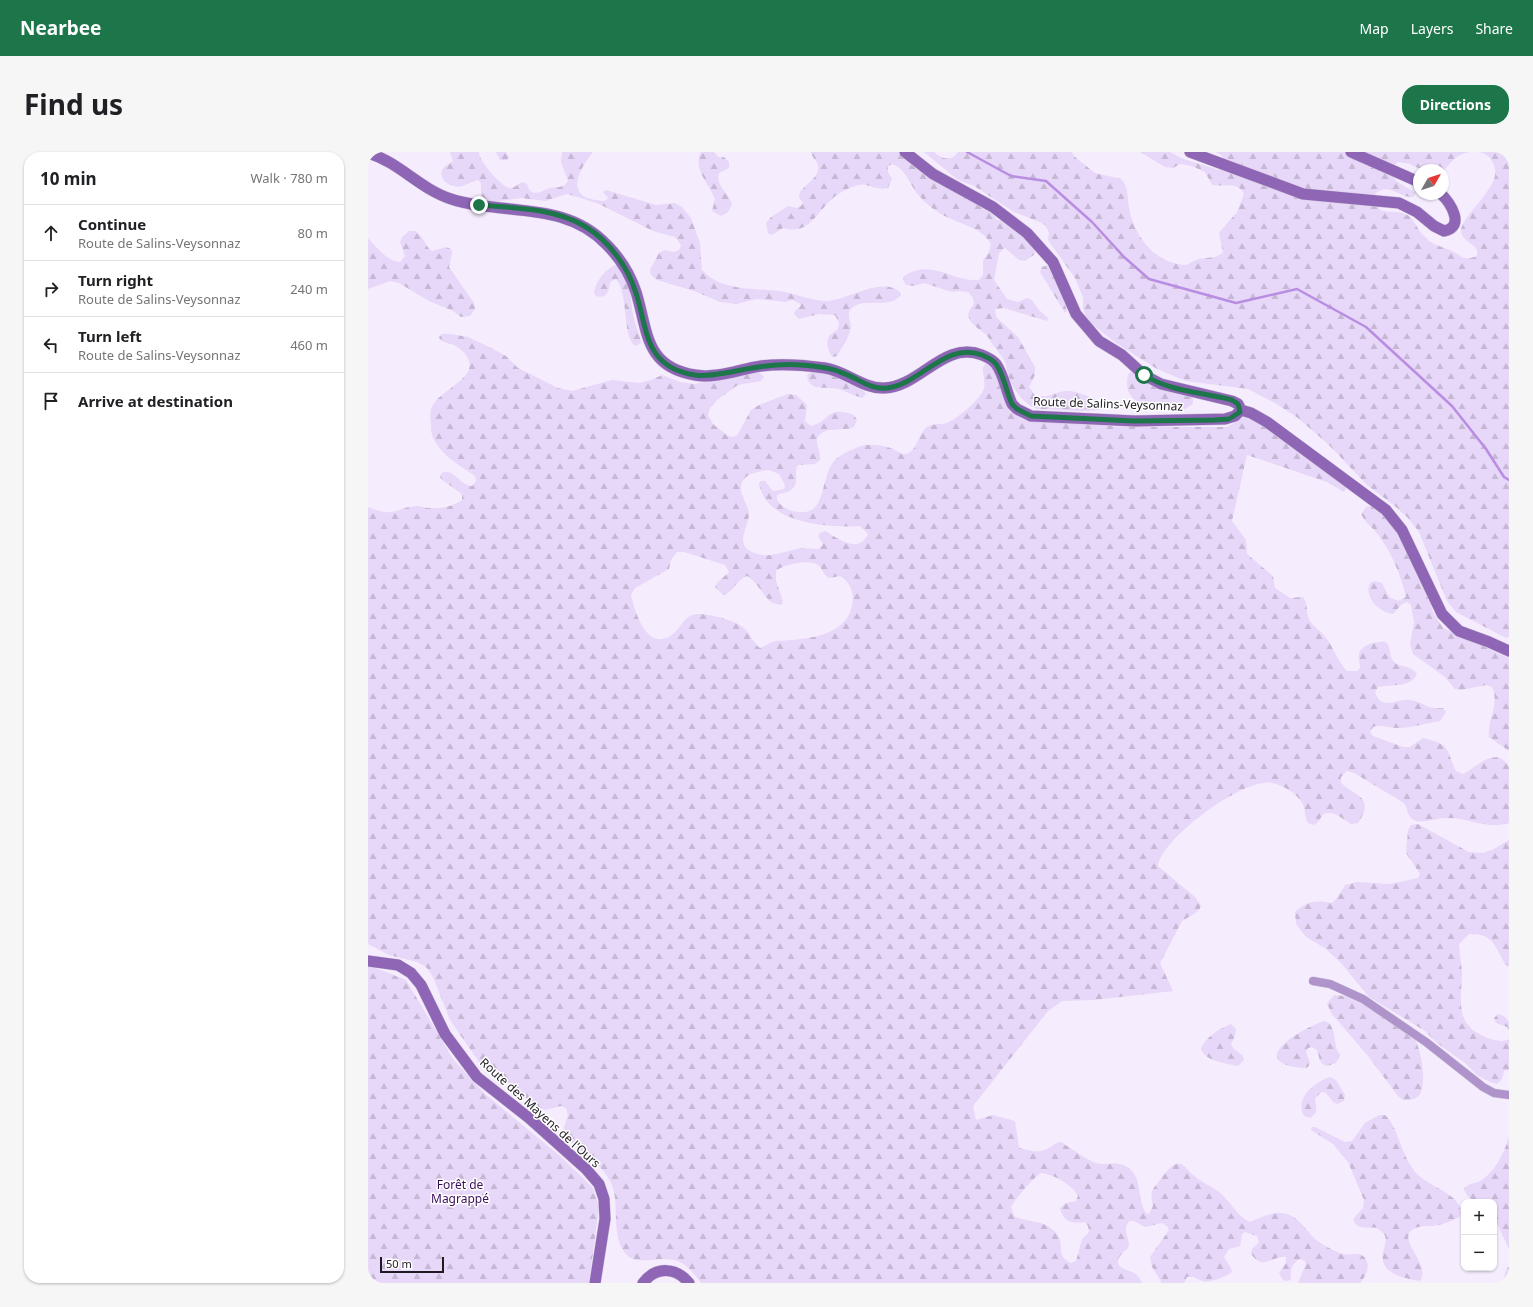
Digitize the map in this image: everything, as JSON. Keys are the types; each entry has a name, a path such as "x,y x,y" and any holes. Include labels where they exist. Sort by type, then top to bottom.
{"street":[{"name":"Route de Salins-Veysonnaz","path":"368,153 387,161 424,186 450,198 479,205 551,213 573,220 592,231 615,254 629,275 636,293 644,330 652,348 667,365 690,374 701,376 762,366 795,365 835,370 867,385 886,388 894,387 952,355 970,352 986,357 995,363 1012,404 1017,409 1031,416 1134,421 1225,419 1235,416 1240,410 1238,404 1232,400 1182,390 1156,382 1099,341 1079,319 1071,305 1056,268 1034,240 1003,214 933,174 905,152"},
{"path":"1190,152 1303,194 1400,203 1417,212 1434,226 1444,231 1452,228 1455,223 1455,216 1450,204 1446,200"},
{"path":"1351,152 1413,179"},
{"path":"1240,410 1251,413 1267,422 1386,510 1402,530 1442,614 1451,625 1459,631 1489,642 1509,652"},
{"name":"Route des Mayens de l'Ours","path":"368,961 398,965 411,973 421,985 446,1034 477,1077 528,1118 586,1169 599,1184 604,1199 605,1219 595,1283"},
{"path":"1314,981 1330,984 1363,999 1426,1042 1483,1087 1494,1093 1509,1095"},
{"path":"643,1283 656,1272 669,1270 682,1275 689,1283"}],"green space":[{"path":"450,152 479,152 482,161 496,178 505,186 511,188 523,182 527,184 531,191 535,193 562,186 568,181 561,162 562,152 593,152 583,166 578,178 578,189 583,196 589,199 605,201 608,198 603,192 606,190 656,205 675,203 682,207 691,218 700,243 702,270 710,277 730,286 785,292 822,301 835,300 876,287 895,289 901,294 890,302 861,303 855,305 850,310 849,314 851,328 850,332 837,356 833,357 827,343 828,337 838,329 839,323 835,315 819,314 799,319 794,314 801,304 792,300 786,302 757,299 736,304 720,302 694,291 657,280 651,275 650,270 659,253 665,250 674,252 679,250 681,245 675,237 653,231 599,204 567,194 545,201 522,198 492,202 484,199 481,195 481,183 478,180 458,187 444,181 441,174 443,168 453,161"},
{"path":"496,152 506,152 509,158 507,160 500,160"},
{"path":"701,152 714,152 718,157 724,157 729,162 729,168 719,173 718,178 732,204 728,212 721,216 712,211 715,199 700,171 699,158"},
{"path":"811,152 899,152 925,172 990,211 997,220 1007,220 1035,248 1035,254 1025,261 1019,260 1005,248 999,253 994,280 1007,299 1018,302 1027,298 1032,300 1038,309 1048,318 1047,321 1004,308 995,309 996,317 1018,337 1035,367 1035,375 1029,387 1036,396 1046,396 1064,391 1076,392 1102,402 1105,404 1104,408 1091,411 1037,409 1027,404 1013,386 1004,360 988,337 970,321 969,312 974,304 973,298 968,292 952,292 924,283 914,286 906,285 903,280 904,276 914,271 924,269 942,272 969,280 979,280 983,275 983,260 989,252 991,244 979,231 943,215 927,204 917,194 905,174 897,166 892,164 888,166 888,172 892,179 888,188 885,189 863,185 853,187 840,193 832,199 814,219 801,228 793,230 783,228 772,235 768,233 766,223 771,217 788,206 797,208 803,203 799,197 800,192 813,179 818,171 817,163"},
{"path":"924,152 934,152 943,158 950,158 958,152 1071,152 1076,158 1095,173 1121,179 1127,189 1129,208 1136,229 1141,238 1148,247 1165,260 1186,265 1198,259 1215,257 1223,253 1219,233 1237,212 1244,194 1238,187 1230,185 1212,185 1205,172 1192,166 1180,164 1173,168 1165,167 1140,152 1170,152 1181,158 1219,170 1223,168 1224,158 1215,152 1470,152 1457,157 1449,165 1449,164 1413,164 1413,166 1398,162 1394,165 1391,174 1396,181 1413,191 1413,197 1408,197 1394,191 1384,189 1374,195 1375,203 1378,208 1387,212 1404,213 1409,216 1422,234 1431,242 1455,252 1461,257 1472,258 1477,256 1477,250 1462,235 1462,226 1485,194 1495,177 1495,169 1492,161 1487,155 1480,152 1509,152 1509,637 1506,638 1456,612 1447,601 1419,532 1408,518 1367,485 1329,445 1298,418 1275,403 1248,389 1186,381 1157,369 1116,343 1093,325 1086,317 1083,308 1083,297 1075,278 1048,240 1049,233 1046,226 1014,212 974,186 958,180"},
{"path":"409,231 415,231 418,233 427,247 432,251 446,247 451,249 452,253 449,267 474,303 475,309 470,316 461,317 453,311 429,301 399,283 390,281 368,289 368,238 390,259 400,262 405,256 400,242 402,237"},
{"path":"617,265 622,270 630,290 634,319 641,343 635,346 628,334 623,295 616,279 610,282 607,294 600,297 596,296 594,293 596,285 605,272"},
{"path":"1048,265 1061,291 1067,311 1065,313 1040,272 1042,267"},
{"path":"442,334 451,334 468,337 506,356 518,368 558,388 572,391 612,380 640,383 662,375 680,382 694,384 759,372 764,377 761,381 738,385 717,400 710,408 708,415 713,424 728,436 734,437 738,434 751,410 759,405 788,394 796,395 807,405 805,421 811,426 823,420 830,414 845,412 854,415 857,420 854,427 828,430 820,435 817,441 820,460 815,464 798,465 796,468 795,486 789,491 777,495 777,500 781,505 794,511 810,511 815,507 831,466 836,459 844,454 858,447 871,445 893,449 903,454 908,453 915,447 921,434 927,427 947,423 963,413 979,397 984,388 983,367 985,364 990,365 994,370 1016,414 1022,419 1127,427 1227,427 1246,416 1261,423 1348,486 1344,492 1327,482 1247,455 1232,521 1246,540 1247,554 1273,576 1275,588 1290,598 1303,597 1310,621 1327,639 1347,671 1357,671 1360,668 1359,656 1360,651 1363,648 1370,644 1386,642 1393,661 1398,665 1412,669 1417,674 1410,682 1400,685 1378,687 1375,692 1378,698 1386,703 1410,700 1433,708 1443,708 1446,712 1440,721 1403,728 1373,727 1370,732 1373,736 1403,747 1410,747 1423,738 1432,740 1446,748 1456,771 1463,774 1486,760 1498,758 1504,760 1509,767 1509,823 1493,825 1453,818 1415,821 1410,817 1404,803 1354,773 1347,771 1341,777 1341,783 1362,798 1364,803 1365,808 1358,823 1352,824 1335,814 1328,813 1323,814 1319,821 1314,825 1308,823 1305,810 1300,799 1289,790 1272,783 1259,784 1224,800 1188,826 1173,841 1163,854 1158,866 1195,897 1201,906 1194,914 1182,921 1160,963 1173,991 1094,1000 1062,1001 1048,1011 973,1106 976,1120 993,1115 1015,1121 1019,1148 1040,1151 1061,1142 1097,1163 1121,1164 1128,1167 1137,1179 1143,1208 1146,1213 1149,1214 1153,1206 1153,1189 1173,1165 1181,1164 1196,1177 1219,1192 1241,1216 1250,1222 1274,1213 1288,1214 1297,1219 1315,1239 1328,1247 1342,1254 1357,1254 1363,1256 1367,1261 1368,1268 1360,1283 1298,1283 1306,1264 1305,1261 1300,1259 1292,1267 1291,1279 1288,1281 1283,1280 1279,1273 1286,1263 1286,1257 1277,1258 1268,1262 1260,1262 1251,1254 1252,1249 1259,1242 1257,1236 1245,1232 1242,1234 1240,1246 1229,1249 1224,1257 1231,1268 1232,1272 1229,1274 1222,1278 1210,1281 1187,1277 1184,1283 1161,1283 1152,1267 1150,1257 1169,1230 1167,1226 1162,1223 1145,1227 1134,1221 1129,1221 1127,1225 1126,1231 1129,1246 1120,1256 1118,1263 1122,1268 1137,1275 1142,1283 701,1283 688,1267 675,1260 638,1260 632,1259 627,1255 622,1248 617,1230 612,1185 603,1170 566,1137 564,1127 568,1115 566,1108 561,1106 545,1110 535,1106 514,1087 479,1062 450,1020 433,977 426,967 417,962 389,955 368,944 368,507 384,512 393,512 416,506 442,508 462,500 462,494 441,479 440,476 443,472 451,473 468,485 472,486 476,481 475,476 439,448 432,434 430,416 433,405 441,396 463,378 468,372 470,365 467,357 459,348 440,340 439,337","holes":["769,470 779,474 785,485 784,489 773,491 765,481 761,481 759,483 764,497 773,507 785,515 800,521 832,526 860,526 868,534 864,540 859,543 848,543 825,531 820,533 818,536 823,544 819,549 797,549 768,555 756,554 750,551 746,547 743,539 749,514 742,494 741,486 742,482 747,476","677,552 684,552 725,565 729,572 717,583 715,587 723,595 729,592 740,580 747,576 752,579 771,602 776,604 782,604 783,601 776,581 776,571 791,564 810,562 819,566 829,578 840,576 848,583 853,596 850,612 844,622 825,634 801,639 775,641 760,648 747,631 741,626 724,618 704,614 690,616 673,634 664,639 656,639 644,629 639,621 631,595 635,588 669,569 671,560","1041,1173 1056,1178 1066,1183 1078,1195 1076,1201 1066,1203 1060,1208 1063,1216 1069,1221 1076,1223 1085,1222 1088,1226 1089,1232 1082,1239 1076,1261 1071,1263 1063,1257 1059,1238 1053,1229 1048,1226 1014,1216 1011,1207 1025,1188"]},
{"path":"814,370 830,372 861,388 866,394 862,398 838,389 815,387 808,381 807,375"},
{"path":"1131,372 1138,375 1143,381 1191,396 1193,399 1193,404 1180,412 1142,404 1135,400 1130,394 1127,386 1128,374"},
{"path":"1370,506 1377,509 1399,532 1430,600 1433,612 1443,628 1509,658 1509,751 1489,737 1495,700 1492,687 1486,685 1461,690 1455,689 1445,677 1413,654 1410,644 1414,622 1411,605 1407,602 1402,604 1393,614 1383,611 1371,599 1368,588 1370,583 1375,581 1382,583 1389,597 1398,601 1406,597 1402,581 1392,557 1377,533 1361,514 1366,507"},
{"path":"1418,824 1469,852 1483,853 1492,850 1509,840 1509,967 1505,964 1496,946 1488,938 1477,934 1469,934 1459,944 1462,971 1461,1003 1464,1019 1475,1032 1485,1037 1500,1041 1509,1039 1509,1070 1504,1071 1502,1079 1497,1084 1478,1076 1465,1063 1437,1043 1425,1031 1369,997 1341,963 1325,948 1306,937 1296,924 1295,912 1299,908 1312,902 1332,903 1345,885 1357,882 1390,884 1418,878 1420,874 1406,853 1408,830 1411,825"},
{"name":"Forêt de Magrappé","path":"368,965 406,980 453,1059 485,1094 559,1155 593,1188 599,1207 589,1283 368,1283"},
{"path":"1334,995 1355,997 1413,1036 1421,1056 1423,1073 1422,1089 1418,1096 1412,1099 1403,1100 1398,1096 1368,1056 1331,1013 1327,1003"},
{"path":"1498,1014 1504,1016 1509,1022 1509,1030 1507,1027 1496,1023 1494,1018"},
{"path":"1324,1021 1329,1023 1332,1027 1336,1047 1340,1055 1336,1063 1327,1066 1324,1065 1320,1060 1317,1050 1312,1047 1308,1048 1306,1052 1310,1063 1308,1067 1300,1068 1289,1066 1277,1059 1279,1050 1289,1040 1304,1030"},
{"path":"1231,1024 1236,1029 1235,1036 1231,1044 1233,1048 1243,1056 1244,1060 1238,1066 1212,1060 1201,1050 1208,1038 1222,1028"},
{"path":"1330,1077 1336,1080 1345,1095 1344,1101 1337,1104 1333,1102 1326,1093 1322,1092 1315,1098 1315,1114 1310,1118 1304,1116 1302,1103 1304,1097 1318,1083"},
{"path":"1379,1115 1385,1115 1394,1127 1407,1159 1417,1174 1446,1192 1458,1203 1460,1209 1460,1217 1439,1225 1416,1228 1410,1232 1408,1237 1409,1243 1422,1268 1420,1281 1394,1274 1388,1270 1383,1259 1386,1241 1384,1234 1377,1228 1359,1227 1353,1219 1363,1208 1364,1200 1348,1162 1333,1144 1311,1130 1312,1127 1315,1127 1345,1142 1352,1141 1365,1123"},
{"path":"1509,1136 1509,1248 1497,1222 1497,1199 1472,1199 1466,1194 1464,1189 1485,1177 1495,1167 1505,1149"},
{"path":"1509,1266 1509,1283 1504,1283 1505,1272"}],"waterway":[{"path":"967,152 1011,176 1046,181 1092,222 1124,257 1149,279 1236,303 1297,289 1366,327 1452,406 1486,449 1504,477 1509,480"}],"route":[{"path":"479,205 551,213 573,220 596,234 615,254 629,275 642,315 644,330 652,348 667,365 695,376 718,374 762,366 795,365 840,371 867,385 876,388 886,388 894,387 952,355 962,352 970,352 990,358 995,363 1004,381 1012,404 1023,413 1031,416 1134,421 1214,420 1229,419 1240,412 1238,404 1232,400 1175,388 1161,384 1144,375"}]}
